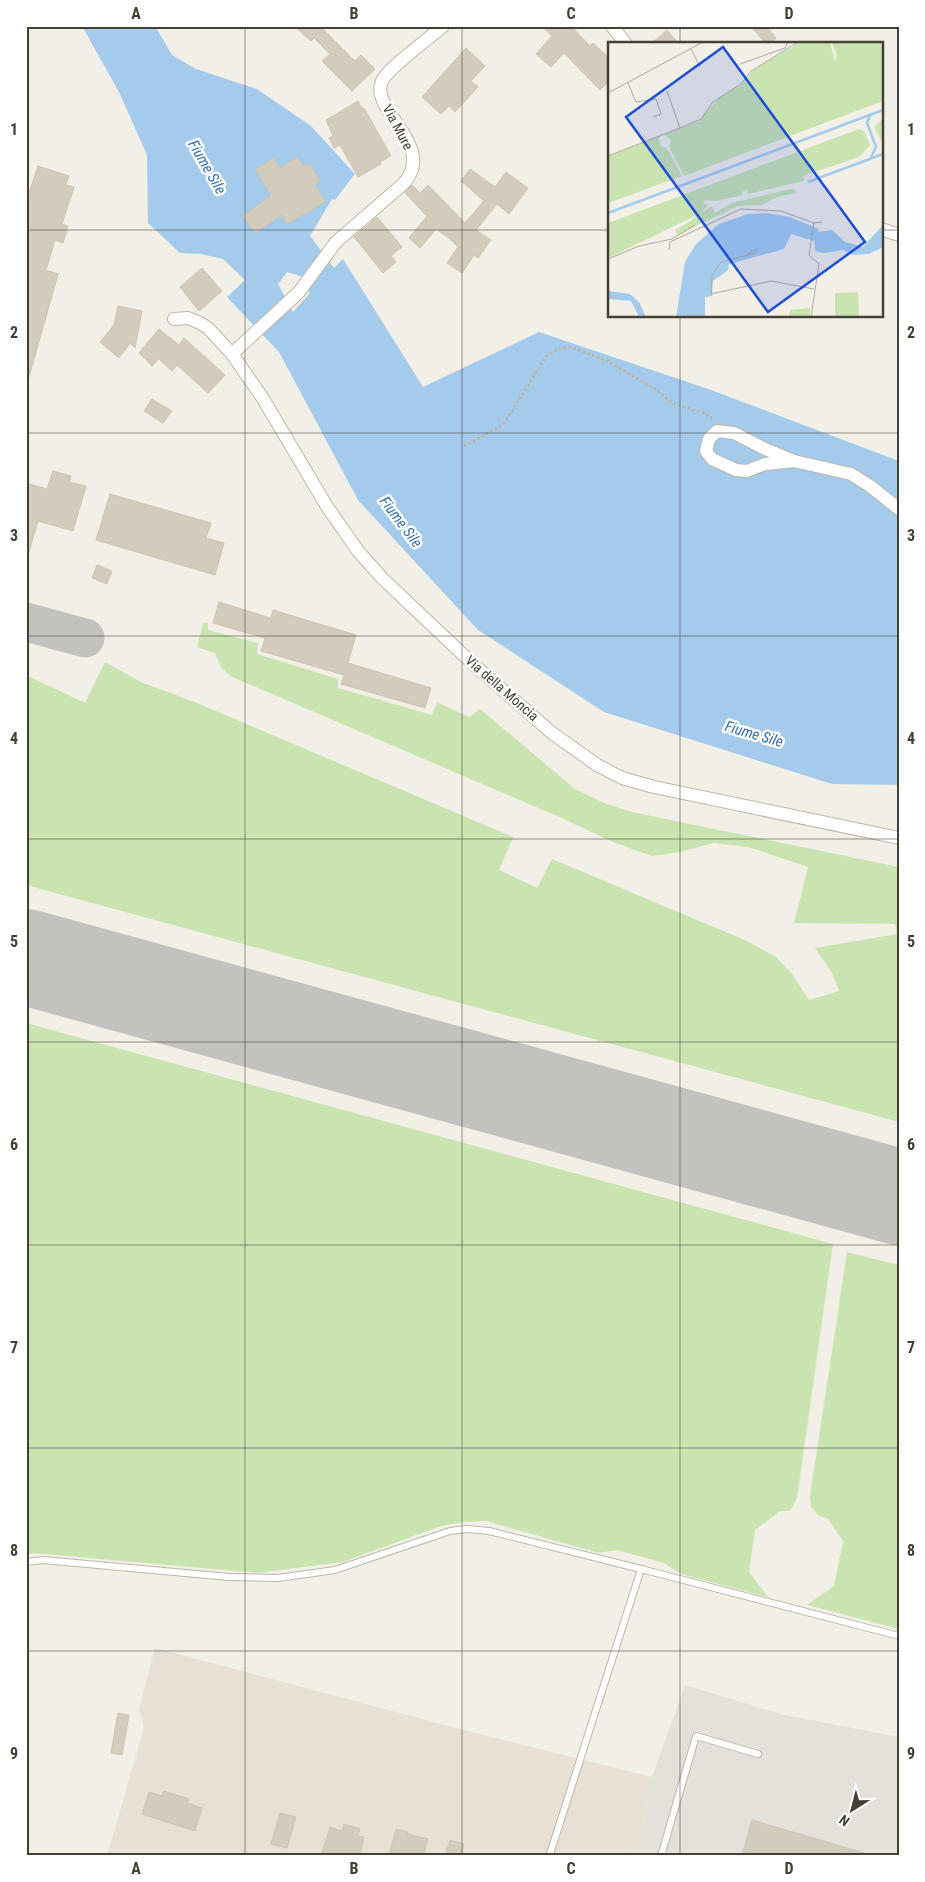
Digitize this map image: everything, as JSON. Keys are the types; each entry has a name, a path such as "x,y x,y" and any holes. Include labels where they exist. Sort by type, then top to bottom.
{"street":[{"name":"Via Mure","path":"232,354 303,288 330,249 343,236 411,176 414,166 413,154 383,98 382,81 391,70 443,26"},
{"path":"612,26 624,42"},
{"path":"882,229 899,235"},
{"name":"Via della Moncia","path":"174,319 188,318 200,323 208,328 232,354 262,397 326,505 363,557 472,663 552,733 597,765 622,778 654,787 899,838"},
{"path":"794,461 765,464 747,471 736,470 712,459 706,451 709,439 717,431 734,433 764,449 794,461 851,474 899,509"}],"lane":[{"path":"26,1562 43,1560 229,1578 278,1578 335,1570 430,1537 467,1528 489,1531 899,1636"},
{"path":"550,1854 641,1569"},
{"path":"661,1856 696,1736 758,1754"}],"path":[{"path":"464,446 500,427 546,356 557,349 570,347 606,360 652,387 674,404 704,413 734,433"}],"shaded area":[{"path":"155,1648 475,1733 652,1777 642,1833 639,1835 634,1856 107,1856 144,1728 139,1710"},
{"path":"685,1685 784,1715 899,1737 899,1856 634,1856 639,1835 642,1833 652,1777"}],"green space":[{"path":"203,623 208,623 208,630 258,643 257,654 338,679 338,688 432,715 437,702 469,717 480,709 575,789 604,803 632,812 899,867 899,1122 26,885 26,675 85,703 105,662 141,682 197,703 513,837 499,870 537,888 552,859 747,941 776,957 792,974 809,1000 839,991 832,973 815,948 897,934 895,924 794,923 808,867 748,847 714,843 680,852 652,856 613,842 557,816 230,676 221,667 215,653 197,647"},
{"path":"26,1023 833,1244 797,1498 790,1511 780,1511 755,1530 749,1572 768,1597 681,1574 664,1563 617,1550 599,1553 486,1521 441,1526 343,1562 258,1573 33,1553 26,1555"},
{"path":"847,1252 899,1265 899,1629 807,1605 834,1586 843,1541 828,1519 818,1515 811,1507 810,1496"}],"water":[{"name":"Fiume Sile","path":"82,26 155,26 172,55 196,69 257,89 311,126 355,174 335,200 332,199 310,236 334,268 343,259 423,387 539,332 711,390 899,461 899,785 832,784 604,712 478,630 358,500 279,352 227,297 245,280 223,259 201,254 180,253 148,223 147,155 119,92","holes":["287,272 303,277 310,293 293,312 278,284"]}],"building":[{"path":"294,26 325,26 323,29 355,61 361,55 375,69 352,91 322,61 330,54 314,38 311,41"},
{"path":"542,26 571,26 590,46 593,43 608,57 608,82 600,90 564,53 551,67 536,54 552,36"},
{"path":"751,26 766,26 776,38 772,42 764,42"},
{"path":"667,30 677,42 653,42"},
{"path":"466,48 485,66 471,81 478,87 455,112 449,106 441,114 422,97"},
{"path":"358,101 362,109 364,108 391,156 358,177 340,145 334,148 329,138 333,136 326,120"},
{"path":"298,157 304,167 310,164 320,180 315,184 325,202 287,224 282,215 255,233 243,216 271,195 255,169 274,158 280,168"},
{"path":"38,166 69,176 66,185 74,187 62,224 68,226 63,243 55,240 46,270 58,274 29,377 26,377 26,202"},
{"path":"470,169 495,187 506,172 528,188 509,214 497,204 476,230 491,240 478,258 474,255 462,273 447,263 458,247 436,229 420,248 409,238 427,216 405,193 412,185 420,193 428,185 465,223 484,201 461,181"},
{"path":"377,217 402,247 391,256 396,262 383,273 354,237"},
{"path":"202,268 222,291 199,311 180,287"},
{"path":"118,306 142,311 135,348 130,343 119,358 100,342 114,325"},
{"path":"159,329 179,345 184,338 225,375 208,393 177,365 172,371 159,359 152,366 139,353"},
{"path":"152,399 172,411 163,423 144,411"},
{"path":"53,471 71,476 69,482 86,486 73,531 38,521 29,552 26,551 26,483 47,489"},
{"path":"110,494 211,523 206,538 224,543 215,575 96,540"},
{"path":"97,565 112,571 107,584 92,578"},
{"path":"219,602 271,618 273,610 356,635 348,663 431,688 425,708 341,684 344,675 261,651 265,638 213,623"},
{"path":"118,1713 129,1715 122,1755 111,1753"},
{"path":"164,1791 189,1799 187,1803 202,1808 195,1831 142,1814 149,1792 162,1796"},
{"path":"280,1813 296,1817 287,1848 271,1844"},
{"path":"752,1820 864,1853 864,1856 742,1856"},
{"path":"344,1824 360,1829 358,1836 364,1837 359,1856 321,1856 330,1827 342,1831"},
{"path":"396,1829 428,1839 423,1856 402,1853 401,1856 389,1856"},
{"path":"450,1840 464,1844 461,1856 445,1856"}],"taxiway":[{"path":"26,622 85,638"}],"runway":[{"path":"26,957 899,1197"}]}
